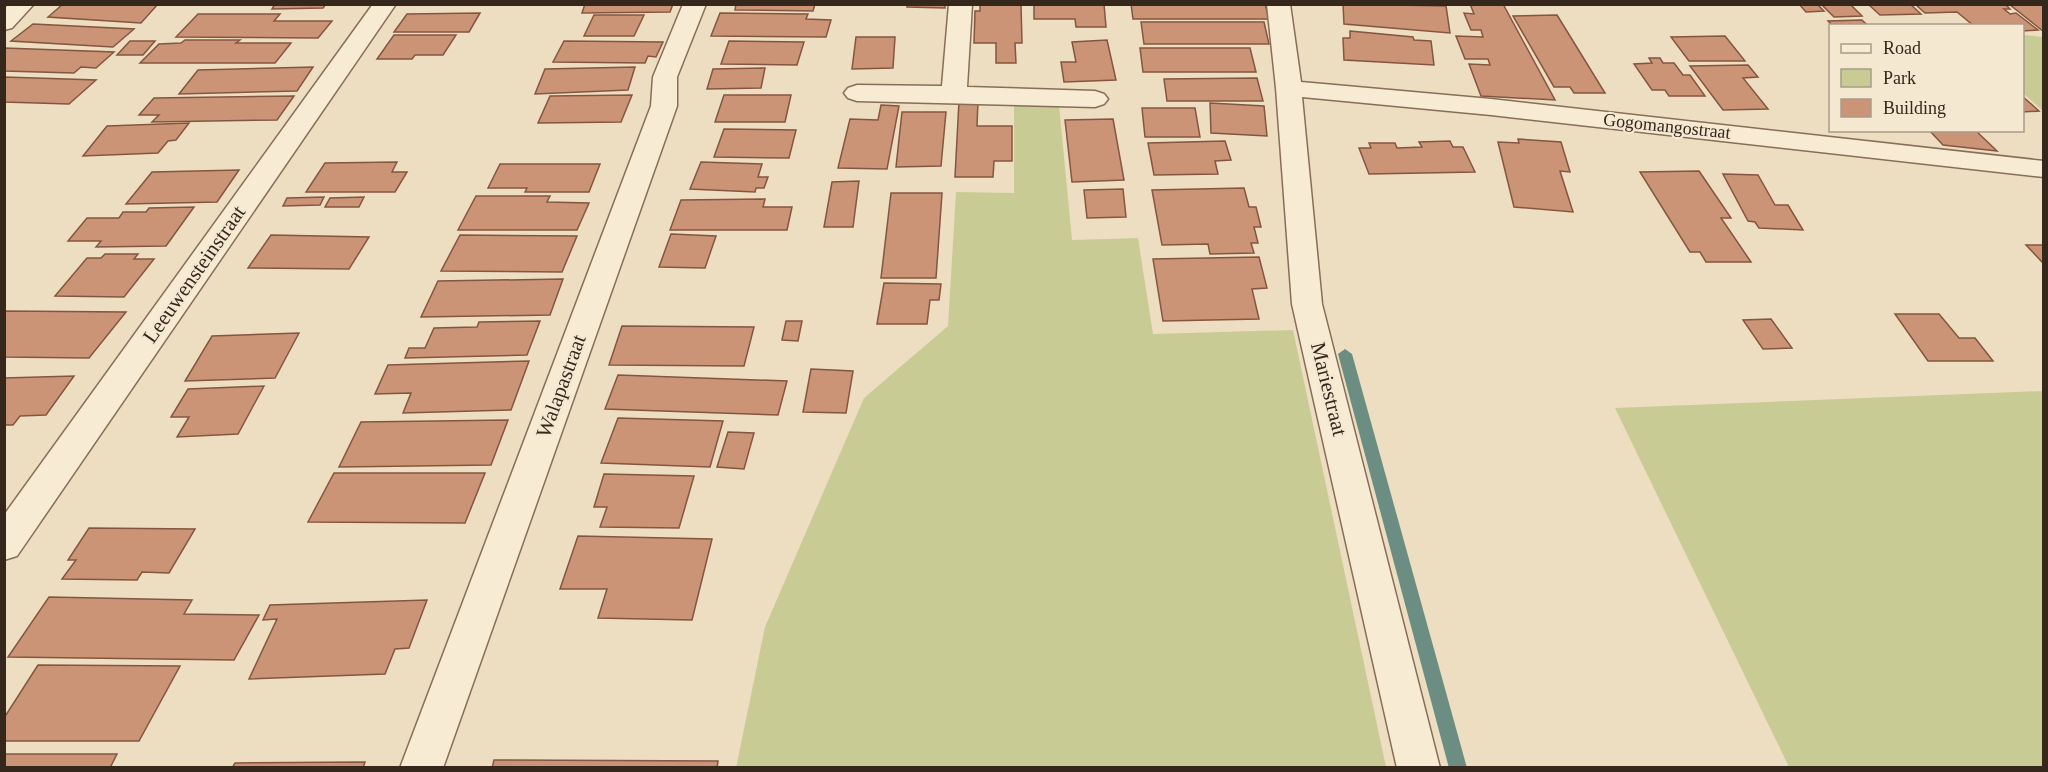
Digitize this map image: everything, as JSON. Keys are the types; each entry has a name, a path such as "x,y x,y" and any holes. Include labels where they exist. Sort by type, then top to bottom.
{"street":[{"path":"4,23 23,4"},
{"name":"Leeuwensteinstraat","path":"4,545 385,4"},
{"name":"Walapastraat","path":"421,768 664,106 665,77 695,4"},
{"path":"954,94 961,4"},
{"name":"Mariestraat","path":"1278,4 1289,88 1307,304 1346,454 1419,768"},
{"name":"Gogomangostraat","path":"1289,88 1491,107 2043,169"},
{"path":"857,93 1095,99"}],"green space":[{"path":"2024,35 2043,37 2043,111 2024,94"},
{"path":"1014,104 1059,105 1072,240 1138,238 1153,334 1293,330 1386,767 736,768 765,627 864,398 948,326 956,192 1014,193"},
{"path":"2043,391 2043,767 1789,767 1615,408"}],"building":[{"path":"63,4 158,4 141,23 48,17"},
{"path":"275,4 326,4 323,8 272,9"},
{"path":"585,4 673,4 670,12 582,13"},
{"path":"736,4 815,4 813,11 735,10"},
{"path":"907,4 945,4 945,8 907,7"},
{"path":"1021,4 1022,43 1015,43 1016,63 996,63 996,43 974,43 975,11 980,11 980,5"},
{"path":"1034,4 1104,4 1106,27 1076,27 1075,19 1034,19"},
{"path":"1131,4 1265,4 1269,19 1133,19"},
{"path":"1343,4 1446,6 1450,33 1344,24"},
{"path":"1470,4 1503,4 1555,100 1481,96 1469,64 1490,65 1488,59 1465,59 1456,36 1483,37 1481,30 1471,30 1464,13 1474,14"},
{"path":"1799,4 1817,4 1824,11 1806,12"},
{"path":"1821,4 1850,4 1862,16 1834,17"},
{"path":"1868,4 1910,4 1921,14 1880,15"},
{"path":"1915,4 2005,4 2010,9 2004,9 2010,14 2016,13 2038,30 2024,31 2024,24 1972,24 1957,12 1925,13"},
{"path":"2009,4 2044,4 2044,32"},
{"path":"480,13 469,32 394,32 407,14"},
{"path":"720,13 808,14 806,19 831,20 826,37 711,36"},
{"path":"198,14 280,14 274,21 332,21 318,38 176,37"},
{"path":"594,15 644,15 634,36 584,36"},
{"path":"1557,15 1605,93 1574,93 1570,87 1554,87 1513,16"},
{"path":"1862,20 1866,24 1831,24 1828,21"},
{"path":"1141,22 1264,22 1269,44 1144,44"},
{"path":"33,24 134,29 113,47 11,41"},
{"path":"1350,31 1431,41 1434,65 1344,60 1343,38 1350,38"},
{"path":"394,35 456,35 443,55 415,55 412,59 377,59"},
{"path":"1725,36 1745,61 1689,61 1671,37"},
{"path":"856,37 895,37 893,68 852,69"},
{"path":"185,40 291,43 275,63 140,63 159,44 181,43"},
{"path":"1107,40 1116,80 1064,82 1061,62 1076,62 1072,42"},
{"path":"130,41 155,41 143,55 117,55"},
{"path":"564,41 663,42 656,57 648,56 645,63 553,62"},
{"path":"729,41 804,42 797,65 721,64"},
{"path":"4,48 114,52 96,68 81,67 74,73 4,71"},
{"path":"1140,48 1250,48 1256,72 1143,72"},
{"path":"1649,58 1660,58 1663,63 1674,63 1683,75 1690,75 1705,96 1669,96 1665,90 1652,90 1634,64 1652,63"},
{"path":"1748,65 1758,77 1743,78 1768,109 1723,110 1690,66"},
{"path":"313,67 297,91 179,94 198,70"},
{"path":"635,67 628,90 535,94 545,69"},
{"path":"765,68 761,88 707,89 713,69"},
{"path":"4,77 96,80 69,104 4,102"},
{"path":"1257,78 1263,101 1167,101 1164,79"},
{"path":"632,95 621,122 538,123 550,96"},
{"path":"724,95 791,95 785,122 715,122"},
{"path":"294,96 277,120 152,122 159,115 139,115 154,98"},
{"path":"2024,98 2039,111 2024,112"},
{"path":"959,101 978,101 977,126 1012,126 1012,161 994,161 993,177 955,177"},
{"path":"1210,103 1264,106 1267,136 1211,133"},
{"path":"881,105 899,106 887,169 838,168 850,119 878,120"},
{"path":"1142,108 1195,108 1200,137 1145,137"},
{"path":"902,112 946,112 941,166 896,167"},
{"path":"1113,119 1124,180 1072,182 1065,120"},
{"path":"189,123 176,140 168,141 158,153 83,156 107,126"},
{"path":"724,129 796,130 789,158 714,157"},
{"path":"1931,132 1977,132 1997,151 1943,145"},
{"path":"1518,139 1561,142 1570,172 1560,171 1573,212 1514,207 1498,142 1519,143"},
{"path":"1225,141 1231,160 1215,161 1218,174 1154,175 1148,143"},
{"path":"1450,141 1453,147 1463,147 1475,172 1369,174 1359,148 1371,148 1369,143 1395,143 1397,148 1422,147 1419,142"},
{"path":"397,162 392,172 407,172 395,192 306,192 325,163"},
{"path":"701,162 762,164 758,177 768,177 764,188 756,188 755,192 690,189"},
{"path":"500,164 600,164 589,192 525,192 527,188 488,188"},
{"path":"239,170 217,202 126,204 152,172"},
{"path":"1699,171 1731,218 1721,218 1751,262 1706,262 1700,252 1690,252 1640,172"},
{"path":"1723,174 1758,175 1775,205 1788,205 1803,230 1759,228 1755,222 1748,221"},
{"path":"859,181 853,227 824,227 832,182"},
{"path":"1244,188 1249,207 1256,207 1261,227 1254,227 1258,243 1251,243 1254,253 1210,254 1208,244 1162,245 1152,190"},
{"path":"1123,189 1126,217 1087,218 1084,190"},
{"path":"891,193 942,193 936,278 881,278"},
{"path":"476,196 550,196 547,202 589,203 577,230 458,230"},
{"path":"324,197 320,205 283,206 287,198"},
{"path":"364,197 359,207 325,207 330,198"},
{"path":"765,199 763,207 792,207 787,230 670,230 681,200"},
{"path":"194,207 166,246 96,247 101,241 68,241 87,218 119,218 123,212 146,212 149,208"},
{"path":"671,234 716,236 705,268 659,267"},
{"path":"271,235 369,237 349,269 248,268"},
{"path":"460,235 577,236 562,272 441,271"},
{"path":"2026,245 2044,245 2044,264"},
{"path":"105,254 138,254 134,259 154,259 124,297 55,296 87,258 101,258"},
{"path":"1259,257 1267,288 1252,289 1259,319 1163,321 1153,259"},
{"path":"563,279 550,315 421,317 438,281"},
{"path":"884,283 941,284 939,300 930,300 927,324 877,324"},
{"path":"4,311 126,312 89,358 4,357"},
{"path":"1895,314 1939,314 1959,338 1975,338 1993,361 1928,361"},
{"path":"1771,319 1792,348 1763,349 1743,320"},
{"path":"540,321 527,355 405,358 409,348 425,348 434,328 477,327 479,322"},
{"path":"786,321 802,321 798,341 782,340"},
{"path":"622,326 754,327 744,366 609,365"},
{"path":"299,333 275,378 185,381 212,336"},
{"path":"529,361 511,410 403,413 411,393 375,394 388,365"},
{"path":"811,369 853,371 846,413 803,412"},
{"path":"618,375 787,381 778,415 605,409"},
{"path":"74,376 46,415 20,416 13,425 4,425 4,378"},
{"path":"264,386 238,434 177,437 189,417 171,417 188,389"},
{"path":"618,418 723,421 710,467 601,463"},
{"path":"508,420 491,465 339,467 361,422"},
{"path":"728,432 754,433 744,469 717,467"},
{"path":"334,473 485,473 465,523 308,522"},
{"path":"604,474 694,476 679,528 600,527 607,507 594,507"},
{"path":"89,528 195,529 169,573 142,572 137,580 62,579 76,560 68,560"},
{"path":"578,536 712,539 692,620 598,618 607,589 560,589"},
{"path":"49,597 192,600 184,614 259,615 234,660 8,657"},
{"path":"427,600 409,648 395,649 385,674 249,679 277,619 263,620 270,605"},
{"path":"38,665 180,666 139,741 4,741 4,718"},
{"path":"4,754 117,754 110,768 4,768"},
{"path":"494,760 718,761 717,768 492,768"},
{"path":"365,762 363,768 232,768 235,763"}],"waterway":[{"path":"1345,354 1458,768"}]}
